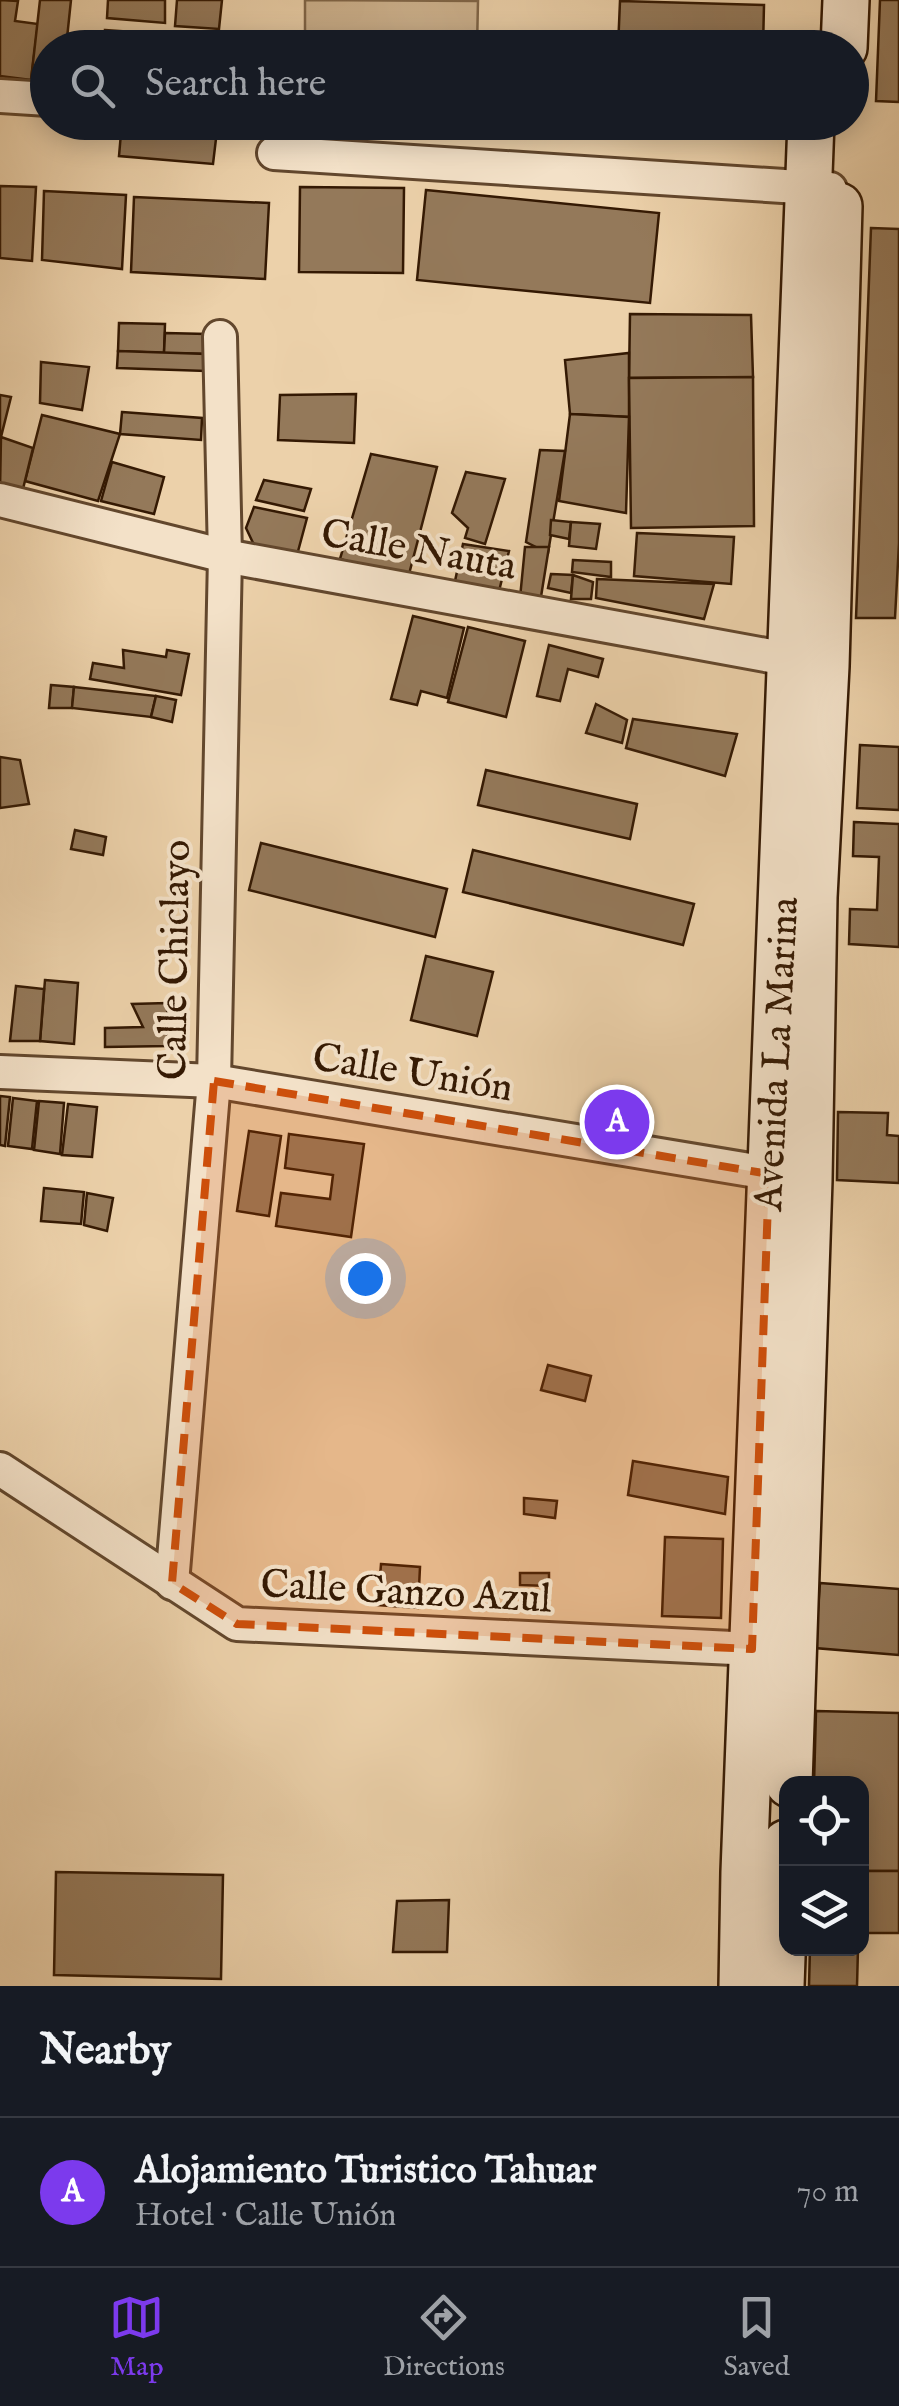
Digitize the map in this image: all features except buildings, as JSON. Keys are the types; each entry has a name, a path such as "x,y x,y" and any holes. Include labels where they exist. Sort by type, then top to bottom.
{"main road":[{"path":"814,30 815,0"},
{"path":"845,30 846,0"},
{"name":"Avenida La Marina","path":"742,1986 744,1872 773,1650 824,189 814,140"},
{"name":"Avenida La Marina","path":"824,189 837,140"},
{"name":"Avenida La Marina","path":"773,1650 788,1776"},
{"path":"781,1986 785,1866"}],"street":[{"path":"0,96 30,97"},
{"path":"274,153 824,189"},
{"name":"Calle Chiclayo","path":"172,1583 214,1081 225,556 220,337"},
{"name":"Calle Nauta","path":"0,500 225,556 808,663"},
{"name":"Calle Unión","path":"0,1072 214,1081 789,1177"},
{"name":"Calle Ganzo Azul","path":"0,1469 237,1624 773,1650"}],"highlighted area":[{"path":"214,1081 769,1174 752,1649 237,1624 172,1583"}],"shaded area":[{"path":"305,0 478,1 477,30 305,30"}],"place":[{"name":"Alojamiento Turistico Tahuar","path":"617,1122"}]}
